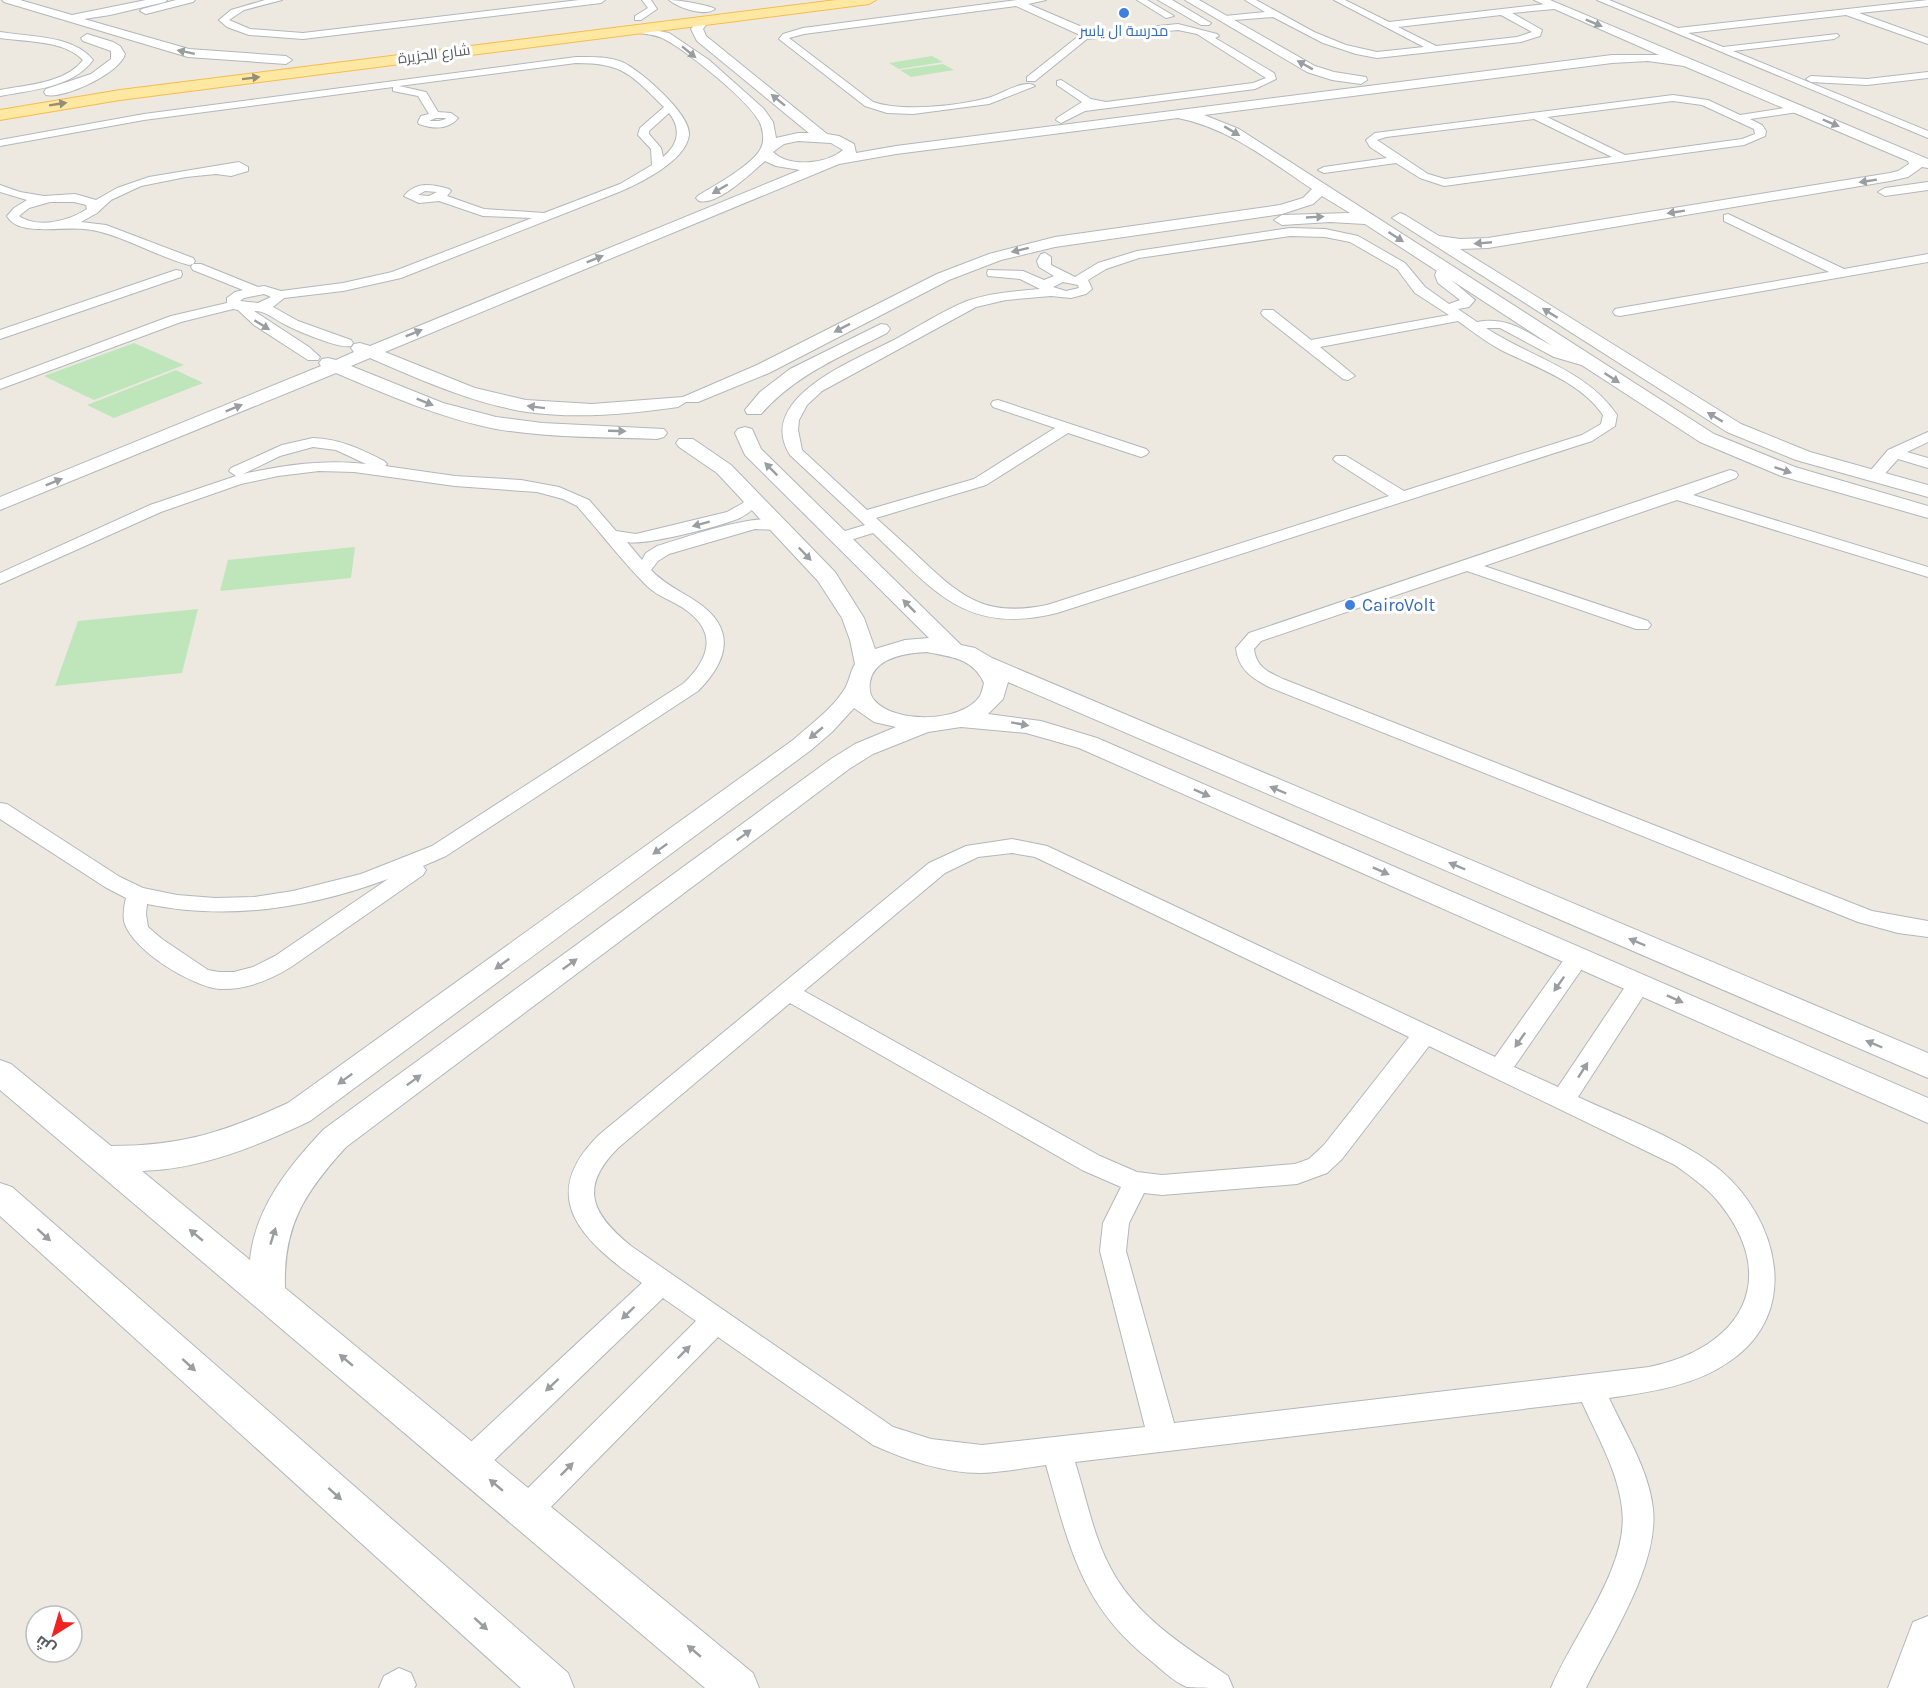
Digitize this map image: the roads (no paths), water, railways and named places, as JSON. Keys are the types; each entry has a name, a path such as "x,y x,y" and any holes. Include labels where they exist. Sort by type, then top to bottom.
{"main road":[{"name":"شارع الجزيرة","path":"707,15 787,0"},
{"name":"شارع الجزيرة","path":"0,115 120,95 638,24 865,0"},
{"name":"شارع الجزيرة","path":"194,68 638,24"},
{"path":"0,102 122,78"}],"street":[{"path":"8,0 188,53 286,60"},
{"path":"65,17 96,14 161,0"},
{"path":"113,31 112,27 115,22 148,10 189,0"},
{"path":"278,0 240,10 226,16 224,20 231,26 258,33 303,36 601,0"},
{"path":"646,0 653,9 638,24 677,41 754,104 766,120 770,137 767,149 774,160 794,165 1612,59 1648,57 1686,62"},
{"path":"673,0 707,15 697,29 701,38 823,138"},
{"path":"1042,0 803,31 793,33 784,39 869,104 887,110 913,111 983,102 1047,77 1085,105"},
{"path":"1061,120 1085,105 1111,104 1256,86 1271,79 1270,75 1201,34 1169,21 1141,0"},
{"path":"1164,0 1169,21"},
{"path":"1191,0 1320,73 1361,80"},
{"path":"1249,0 1345,50 1377,55 1518,40 1537,34 1537,30 1530,25 1502,12"},
{"path":"1338,0 1437,50"},
{"path":"1540,0 1922,161"},
{"path":"1574,0 1928,147"},
{"path":"1601,0 1928,135"},
{"path":"1017,3 1079,29 1085,36"},
{"path":"1655,34 1928,3"},
{"path":"136,6 148,10"},
{"path":"1387,25 1554,6"},
{"path":"1843,11 1928,41"},
{"path":"1225,20 1275,14"},
{"path":"1034,84 1085,36 1169,21 1232,39 1278,65"},
{"path":"3,36 22,27"},
{"path":"3,36 37,28"},
{"path":"51,92 96,76 117,61 119,54 116,49 72,33"},
{"path":"1201,34 1232,39"},
{"path":"0,93 67,77 79,71 88,60 86,55 78,51 41,40 3,36"},
{"path":"101,42 128,36"},
{"path":"1721,50 1834,36"},
{"path":"0,504 335,366 372,338 702,199 734,181 767,149 792,138 823,138 843,142 891,142 1288,88 1601,51 1619,47 1629,38"},
{"path":"1410,53 1425,61"},
{"path":"0,143 110,122 576,60 610,61 622,64 670,107 684,130 681,142 668,159 636,181 396,275 370,282 278,295 271,291 256,291 234,298 238,306 260,324 296,344 313,357 445,410 474,418 544,428 657,432"},
{"path":"1781,74 1820,81 1867,82 1928,75"},
{"path":"422,94 427,88 445,77"},
{"path":"1849,102 1845,97 1848,91 1867,82"},
{"path":"376,86 422,94 435,115"},
{"path":"1672,98 1704,102 1721,110 1758,126 1761,131 1760,136 1744,142 1444,183 1424,176 1371,141 1375,136 1386,134 1672,98"},
{"path":"1721,110 1811,98"},
{"path":"1111,104 1154,107"},
{"path":"1249,105 1243,114 1249,124 1344,183"},
{"path":"658,167 658,154 643,135 644,130 670,107"},
{"path":"1738,118 1798,109"},
{"path":"1177,114 1204,119 1226,127 1693,430 1733,451 1793,474 1928,512"},
{"path":"1535,115 1625,159"},
{"path":"1890,118 1928,125"},
{"path":"654,123 682,124"},
{"path":"651,144 681,142"},
{"path":"291,366 346,343 372,338 835,161 850,151 843,142"},
{"path":"1324,170 1397,160"},
{"path":"1432,238 1460,244 1488,243 1890,177 1912,170 1922,161"},
{"path":"0,188 17,195 48,200 75,198 124,189 178,175 218,170"},
{"path":"1486,273 1489,262 1506,254 1928,186"},
{"path":"59,224 92,210 106,198 124,189"},
{"path":"372,338 483,396 532,407 599,410 684,399 729,398 744,403 754,410 757,417 754,426 730,438 686,443 668,439 652,426 652,419 657,412 684,399 763,369 943,277 986,260 1055,242 1282,210 1308,201 1321,189"},
{"path":"6,226 21,204 17,195"},
{"path":"439,197 483,212 517,215 554,214"},
{"path":"75,198 85,200 92,210 92,220 102,228"},
{"path":"16,212 48,200"},
{"path":"1383,207 1734,428 1803,456 1922,490 1928,473"},
{"path":"16,212 15,220 21,224 32,225"},
{"path":"483,212 494,224"},
{"path":"494,224 517,215"},
{"path":"960,288 993,273 1044,258 1294,219 1330,217 1368,219"},
{"path":"1728,218 1840,272"},
{"path":"6,226 59,224 102,228 256,291"},
{"path":"490,239 494,224"},
{"path":"1290,232 1316,232 1345,237 1369,246 1401,266 1415,286 1511,350 1561,372 1602,403 1610,415 1608,426 1587,438 1051,609 1023,614 991,612 964,604 953,597 871,522 795,452 791,444 789,426 797,406 826,381 972,304 1048,289 1052,280 1073,279 1102,266 1137,255 1290,232"},
{"path":"160,250 163,261 160,268"},
{"path":"993,273 1023,275 1048,289 1069,295 1084,291 1087,287 1045,267 1044,258"},
{"path":"1620,312 1928,258"},
{"path":"132,290 160,268 174,262 193,264"},
{"path":"3,333 132,290 176,274 193,264"},
{"path":"160,268 168,274 176,274"},
{"path":"1443,268 1441,275 1443,280 1467,300 1464,304 1447,308"},
{"path":"0,385 176,319 238,306 262,306 275,301 278,295"},
{"path":"262,306 293,324 346,343"},
{"path":"1268,313 1348,376"},
{"path":"1309,345 1460,316"},
{"path":"754,410 769,393 789,378 901,319"},
{"path":"1475,326 1493,323 1504,325 1559,354 1592,364"},
{"path":"998,404 1141,452"},
{"path":"841,538 871,522 980,482 1067,427"},
{"path":"0,486 139,428"},
{"path":"1874,476 1893,453 1928,437"},
{"path":"730,438 752,451 951,647"},
{"path":"686,443 724,469 827,577 842,597 862,640 863,704 877,715 897,722 921,726"},
{"path":"1893,453 1928,463"},
{"path":"1341,459 1402,498"},
{"path":"0,579 202,490 240,478 291,469 350,466 453,481 555,490 571,495 583,503 665,591 694,607 708,622 716,638 715,657 706,675 691,687 440,850 369,905 274,967 255,976 234,980 214,980 198,975 145,939 134,918 138,894"},
{"path":"1730,475 1677,495 1255,637 1245,648 1245,661 1256,674 1276,683 1866,917 1898,926 1928,929"},
{"path":"1677,495 1928,572"},
{"path":"613,536 636,539 650,537 733,515 749,506 753,500"},
{"path":"643,570 652,556 663,550 754,524 777,525"},
{"path":"1468,566 1642,625"},
{"path":"105,1159 154,1158 204,1150 254,1134 299,1112 802,745 823,727 883,654 904,647 927,645 951,647 971,654 987,664 1928,1066"},
{"path":"962,720 980,712 992,700 997,688 995,675 987,664"},
{"path":"267,1294 268,1252 280,1211 303,1172 335,1138 840,764 882,740 921,726 962,720 1006,721 1049,729 1088,743 1928,1111"},
{"path":"0,810 106,878 138,894 176,902 219,904 274,901 308,896 394,871 440,850"},
{"path":"1012,846 1040,851 1499,1070 1684,1158 1714,1180 1736,1205 1761,1260 1762,1287 1753,1318 1734,1343 1704,1362 1662,1377 1590,1388 982,1459 948,1457 914,1450 883,1436 597,1235 583,1213 581,1188 590,1162 609,1141 937,868 958,854 984,847 1012,846"},
{"path":"1499,1070 1578,957"},
{"path":"1563,1100 1640,984"},
{"path":"788,992 1091,1163 1137,1182 1162,1185 1297,1174 1318,1166 1333,1152 1425,1034"},
{"path":"0,1072 526,1510 722,1683"},
{"path":"1137,1182 1114,1224 1112,1244 1163,1437"},
{"path":"0,1196 553,1688"},
{"path":"470,1463 661,1282"},
{"path":"526,1510 717,1320"},
{"path":"1568,1688 1628,1571 1637,1541 1638,1509 1630,1476 1590,1388"},
{"path":"1057,1450 1092,1563 1104,1589 1122,1613 1143,1634 1216,1688"},
{"path":"1909,1688 1928,1637"}],"place":[{"name":"مدرسة ال ياسر","path":"1124,13"},
{"name":"CairoVolt","path":"1350,605"}]}
